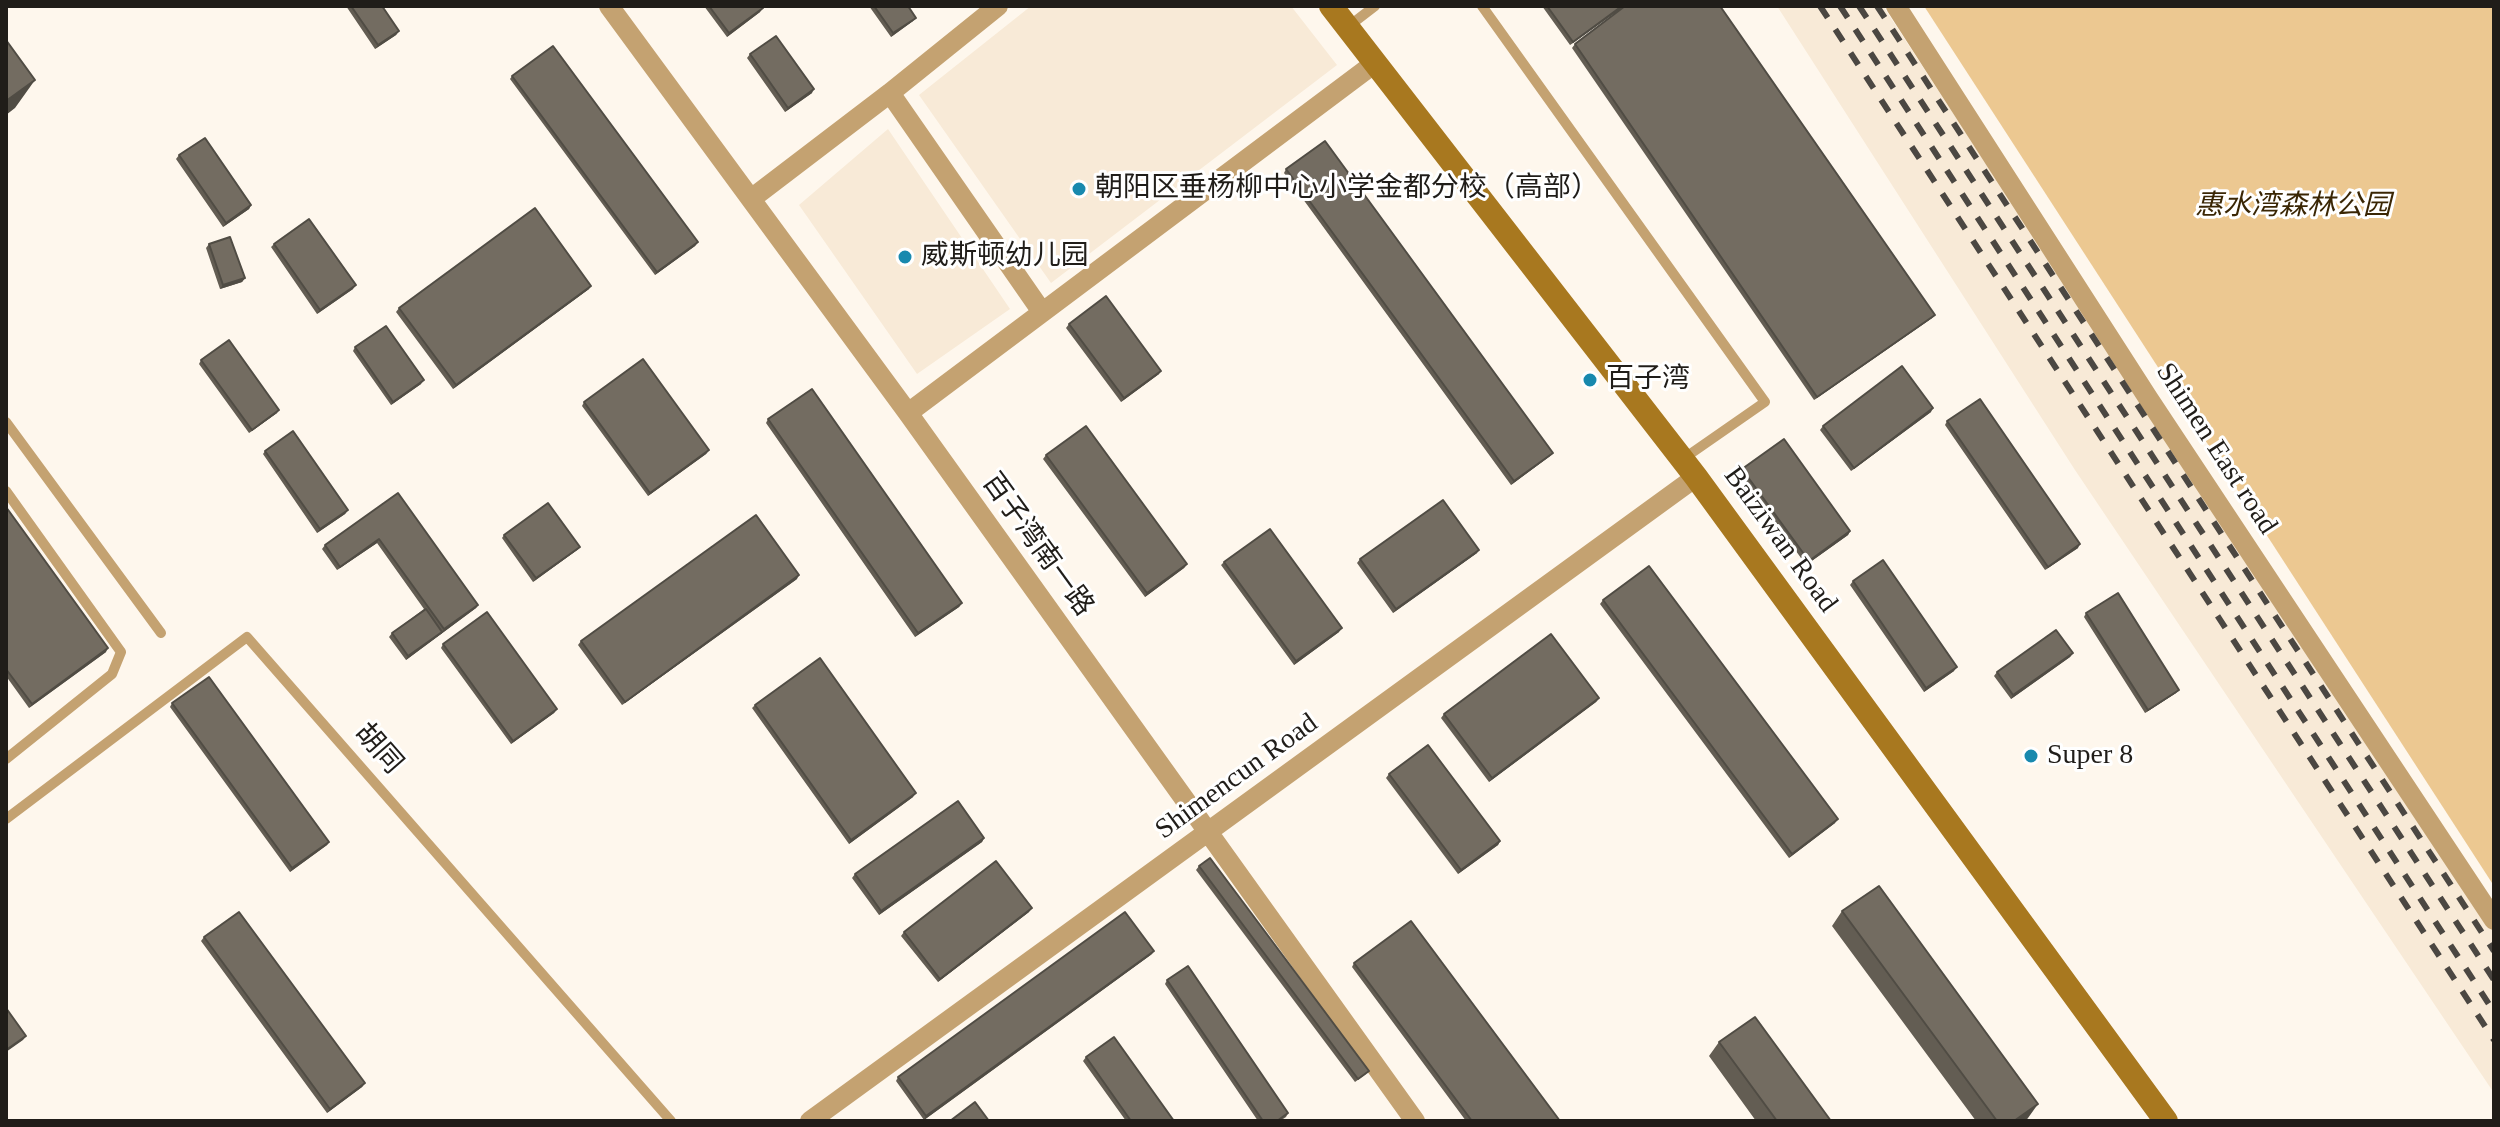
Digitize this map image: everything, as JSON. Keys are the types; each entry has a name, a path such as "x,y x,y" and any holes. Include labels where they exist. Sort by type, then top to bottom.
{"street":[{"name":"百子湾南一路","path":"609,6 908,413 1415,1121"},
{"path":"751,199 998,6"},
{"name":"Baiziwan Road","path":"1331,6 1689,468 2166,1121"},
{"name":"Shimen East road","path":"1896,6 2148,398 2494,920"},
{"path":"908,413 1375,63"},
{"path":"890,93 1042,312"},
{"name":"Shimencun Road","path":"810,1121 1210,832 1689,468"}],"lane":[{"path":"1347,27 1375,6"},
{"path":"1482,6 1765,402 1689,468"},
{"path":"6,422 161,633"},
{"path":"6,491 121,652 112,674 6,759"},
{"name":"胡同","path":"6,819 247,637 671,1121"}],"shaded area":[{"name":"朝阳区垂杨柳中心小学金都分校（高部）","path":"1031,6 1291,6 1337,65 1051,283 919,95"},
{"path":"1777,6 1883,6 2494,931 2494,1093 2075,470"},
{"name":"威斯顿幼儿园","path":"888,129 1010,309 917,374 799,205"}],"green space":[{"name":"惠水湾森林公园","path":"1924,6 2494,6 2494,886"}],"building":[{"path":"351,6 382,6 399,31 378,45"},
{"path":"709,6 761,6 763,8 729,33"},
{"path":"874,6 908,6 916,18 893,33"},
{"path":"1547,6 1622,6 1573,42"},
{"path":"1625,6 1720,6 1935,315 1817,397 1575,44"},
{"path":"776,36 814,89 788,108 750,54"},
{"path":"6,40 35,80 6,101"},
{"path":"553,46 698,242 657,272 512,76"},
{"path":"205,138 251,205 226,223 179,155"},
{"path":"1325,141 1553,453 1514,481 1286,169"},
{"path":"535,208 591,286 456,385 399,308"},
{"path":"309,219 356,285 320,310 274,244"},
{"path":"230,237 245,278 223,285 209,244"},
{"path":"1106,296 1161,371 1124,398 1069,324"},
{"path":"386,326 424,380 393,402 355,347"},
{"path":"229,340 279,410 252,430 201,360"},
{"path":"643,359 709,450 650,493 584,402"},
{"path":"1902,366 1933,408 1854,468 1823,426"},
{"path":"812,389 962,603 918,633 768,419"},
{"path":"1980,399 2080,544 2048,567 1947,421"},
{"path":"1086,426 1187,564 1147,593 1046,455"},
{"path":"293,431 348,510 320,529 265,451"},
{"path":"1784,439 1850,531 1809,561 1742,469"},
{"path":"398,493 478,605 444,629 379,539 340,567 325,545"},
{"path":"1443,500 1479,550 1396,609 1360,559"},
{"path":"548,503 580,547 536,578 504,535"},
{"path":"6,507 108,648 32,704 6,669"},
{"path":"756,515 799,575 625,702 581,641"},
{"path":"1270,529 1342,628 1296,661 1224,562"},
{"path":"1883,560 1957,667 1926,688 1853,581"},
{"path":"1649,566 1838,819 1792,854 1603,600"},
{"path":"2118,593 2179,690 2148,710 2086,613"},
{"path":"426,609 442,632 408,656 392,633"},
{"path":"487,612 557,709 513,741 443,644"},
{"path":"2056,630 2073,653 2013,695 1997,672"},
{"path":"1551,634 1599,698 1492,778 1444,714"},
{"path":"820,658 916,793 851,840 755,705"},
{"path":"209,677 329,842 292,868 172,703"},
{"path":"1428,745 1500,841 1461,870 1389,774"},
{"path":"958,801 984,838 881,911 855,874"},
{"path":"1210,858 1369,1071 1358,1079 1199,866"},
{"path":"996,861 1032,908 940,979 904,932"},
{"path":"1879,886 2038,1104 2014,1121 1997,1121 1842,911"},
{"path":"239,912 365,1083 330,1109 204,937"},
{"path":"1125,912 1154,951 926,1116 898,1077"},
{"path":"1411,921 1560,1121 1472,1121 1354,963"},
{"path":"1188,966 1288,1113 1277,1121 1263,1121 1167,980"},
{"path":"6,1008 26,1036 6,1050"},
{"path":"1755,1017 1831,1121 1777,1121 1719,1042"},
{"path":"1114,1037 1174,1121 1131,1121 1086,1057"},
{"path":"975,1102 989,1121 950,1121"}],"railway":[{"path":"1820,6 2494,1040"},
{"path":"1840,6 2494,1012"},
{"path":"1859,6 2494,980"},
{"path":"1877,6 2494,951"}],"place":[{"name":"朝阳区垂杨柳中心小学金都分校（高部）","path":"1079,189"},
{"name":"威斯顿幼儿园","path":"905,257"},
{"name":"百子湾","path":"1590,380"},
{"name":"Super 8","path":"2031,756"}]}
